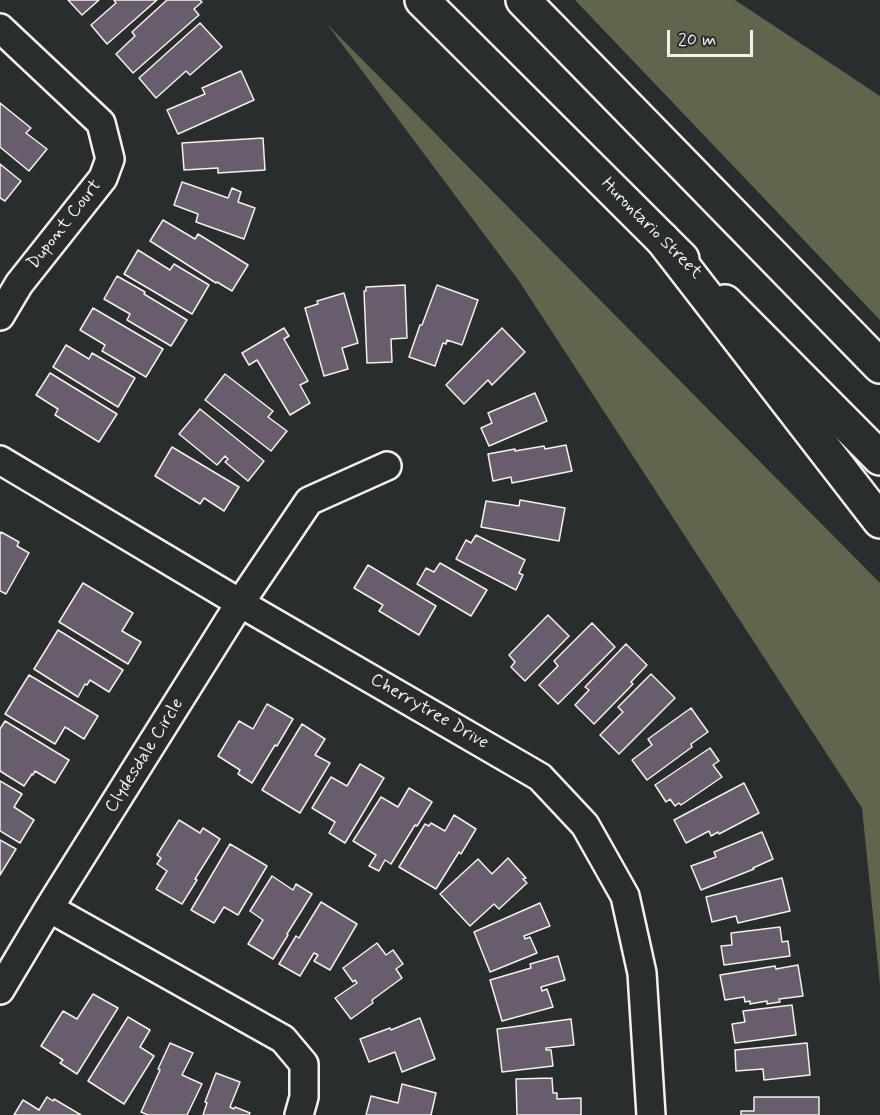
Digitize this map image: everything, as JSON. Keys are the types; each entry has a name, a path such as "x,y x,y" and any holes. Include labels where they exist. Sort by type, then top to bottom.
{"main road":[{"name":"Hurontario Street","path":"422,0 880,458"},
{"path":"523,0 880,366"},
{"path":"662,239 880,521"}],"street":[{"name":"Dupont Court","path":"0,28 101,123 110,159 103,178 20,284 0,316"},
{"name":"Cherrytree Drive","path":"0,460 240,603 540,777 585,825 625,896 642,973 651,1115"},
{"name":"Clydesdale Circle","path":"0,990 240,603 309,501 387,466"},
{"path":"49,908 283,1039 304,1064 304,1097 299,1115"}],"green space":[{"path":"575,0 735,0 880,96 880,320"},
{"path":"327,24 880,583 880,985 862,808 519,281"}],"building":[{"path":"68,0 99,0 82,15"},
{"path":"114,0 157,0 107,44 91,25 116,3"},
{"path":"167,0 200,0 202,2 194,9 199,15 133,73 116,54 135,36 132,32"},
{"path":"200,23 222,47 190,75 186,71 156,98 139,78"},
{"path":"241,71 254,100 178,134 167,110 205,94 202,88"},
{"path":"0,103 31,128 26,133 47,149 29,171 0,147"},
{"path":"263,138 265,170 218,173 218,168 184,170 182,143"},
{"path":"0,164 21,181 5,201 0,198"},
{"path":"182,182 228,198 232,188 241,192 238,202 255,208 244,239 196,222 198,214 174,205"},
{"path":"163,220 195,239 198,234 248,265 232,291 150,241"},
{"path":"138,250 170,270 174,264 209,285 192,314 124,274"},
{"path":"117,276 187,320 171,346 127,320 130,314 104,299"},
{"path":"405,285 407,338 391,339 392,362 367,363 364,291 366,287"},
{"path":"437,285 478,300 462,345 447,340 446,344 443,343 435,366 409,357"},
{"path":"344,293 358,343 342,348 348,369 324,376 305,308 318,304 317,301"},
{"path":"93,308 163,349 146,377 102,351 105,345 80,330"},
{"path":"284,328 289,336 284,339 308,381 300,385 310,403 290,415 257,360 249,365 242,353"},
{"path":"502,328 525,352 492,385 488,380 464,404 446,385"},
{"path":"66,345 89,359 92,353 135,378 118,407 53,367"},
{"path":"50,373 117,414 99,442 55,415 58,409 36,395"},
{"path":"225,374 273,411 268,417 287,431 271,451 205,400"},
{"path":"535,393 547,421 489,446 481,428 492,423 488,413"},
{"path":"200,409 264,461 248,481 225,462 228,459 225,456 217,465 179,434"},
{"path":"566,445 572,471 512,483 511,477 493,481 488,454 515,449 515,451 544,446 545,449"},
{"path":"172,447 239,487 224,511 204,498 200,504 155,476"},
{"path":"520,500 565,508 559,541 481,527 486,501 519,506"},
{"path":"1,532 19,542 17,546 29,553 6,594 0,591"},
{"path":"476,535 525,560 519,573 523,575 516,590 456,559 466,540 471,543"},
{"path":"440,563 487,590 471,616 417,584 426,568 434,572"},
{"path":"368,565 436,606 419,635 379,611 383,605 354,588"},
{"path":"83,583 133,613 122,631 141,642 128,664 59,622"},
{"path":"548,615 569,636 525,681 511,667 515,662 509,655"},
{"path":"592,623 615,647 558,704 539,685 558,666 554,661"},
{"path":"58,630 123,670 109,692 90,680 78,697 34,669"},
{"path":"626,644 647,665 631,682 633,684 594,724 575,705 589,690 585,687"},
{"path":"651,674 675,698 619,754 600,735 623,712 618,707"},
{"path":"29,675 98,716 84,739 65,727 55,744 5,714"},
{"path":"267,704 293,719 252,783 238,774 240,770 218,756 239,721 253,729"},
{"path":"691,708 708,732 691,744 692,747 647,780 632,760 652,745 648,739"},
{"path":"5,721 69,760 55,783 35,771 24,786 0,771 0,729"},
{"path":"302,724 325,739 315,755 330,763 300,813 262,790"},
{"path":"710,748 719,761 713,765 722,777 681,805 679,803 675,806 670,799 666,802 655,785"},
{"path":"360,764 384,778 345,843 329,833 335,822 312,808 331,777 347,786"},
{"path":"0,781 22,794 14,807 34,820 20,843 0,831"},
{"path":"744,783 759,813 719,834 718,832 711,836 709,831 686,843 674,820"},
{"path":"409,788 432,802 391,864 385,860 379,871 369,866 376,855 353,841 381,797 398,807"},
{"path":"454,815 476,829 436,889 399,867 425,824 429,826 431,823 445,831"},
{"path":"179,820 200,833 203,828 220,839 182,904 156,889 167,871 157,864 161,858 157,855"},
{"path":"762,832 773,859 701,890 691,866 716,857 714,852"},
{"path":"0,840 16,849 0,875"},
{"path":"230,844 267,866 238,915 224,907 214,923 191,910"},
{"path":"508,858 526,878 523,879 527,883 499,909 494,904 470,926 440,894 478,859 492,874"},
{"path":"272,876 293,890 296,884 312,894 273,959 248,944 263,920 250,911"},
{"path":"782,878 790,911 738,923 736,916 712,922 706,897"},
{"path":"321,902 357,924 330,970 314,961 318,955 314,953 300,976 279,964 296,936 299,938"},
{"path":"540,903 550,926 524,936 525,939 530,937 537,953 490,972 474,932"},
{"path":"780,927 782,942 788,941 790,956 724,965 721,946 732,945 731,933"},
{"path":"377,943 386,955 393,950 403,964 396,969 402,978 351,1019 335,998 357,983 355,980 353,982 343,968"},
{"path":"558,956 565,980 541,987 542,991 547,989 553,1007 502,1021 490,980 531,968 530,964"},
{"path":"798,965 803,996 779,999 780,1002 767,1004 767,1001 750,1004 750,1001 745,1002 744,997 725,1000 720,975 775,966 776,969"},
{"path":"93,994 118,1008 77,1074 60,1063 63,1060 41,1046 63,1011 77,1019"},
{"path":"792,1005 796,1035 735,1043 732,1024 745,1022 743,1011"},
{"path":"128,1017 150,1030 140,1047 154,1056 124,1104 88,1081"},
{"path":"420,1018 435,1059 402,1072 395,1052 369,1062 360,1039"},
{"path":"571,1019 574,1045 546,1048 546,1050 551,1050 553,1066 502,1072 497,1029"},
{"path":"170,1043 193,1053 182,1075 202,1084 187,1115 148,1115 141,1112"},
{"path":"807,1043 810,1075 764,1080 763,1069 736,1071 735,1050"},
{"path":"216,1073 240,1082 230,1107 250,1113 249,1115 203,1115 207,1103 205,1102"},
{"path":"552,1078 553,1093 557,1093 557,1099 581,1098 581,1115 517,1115 516,1079"},
{"path":"402,1084 436,1093 431,1115 366,1115 371,1096 398,1103"},
{"path":"47,1097 81,1115 14,1115 23,1100 39,1110"},
{"path":"754,1097 819,1097 819,1115 741,1115 741,1111 754,1111"}]}
